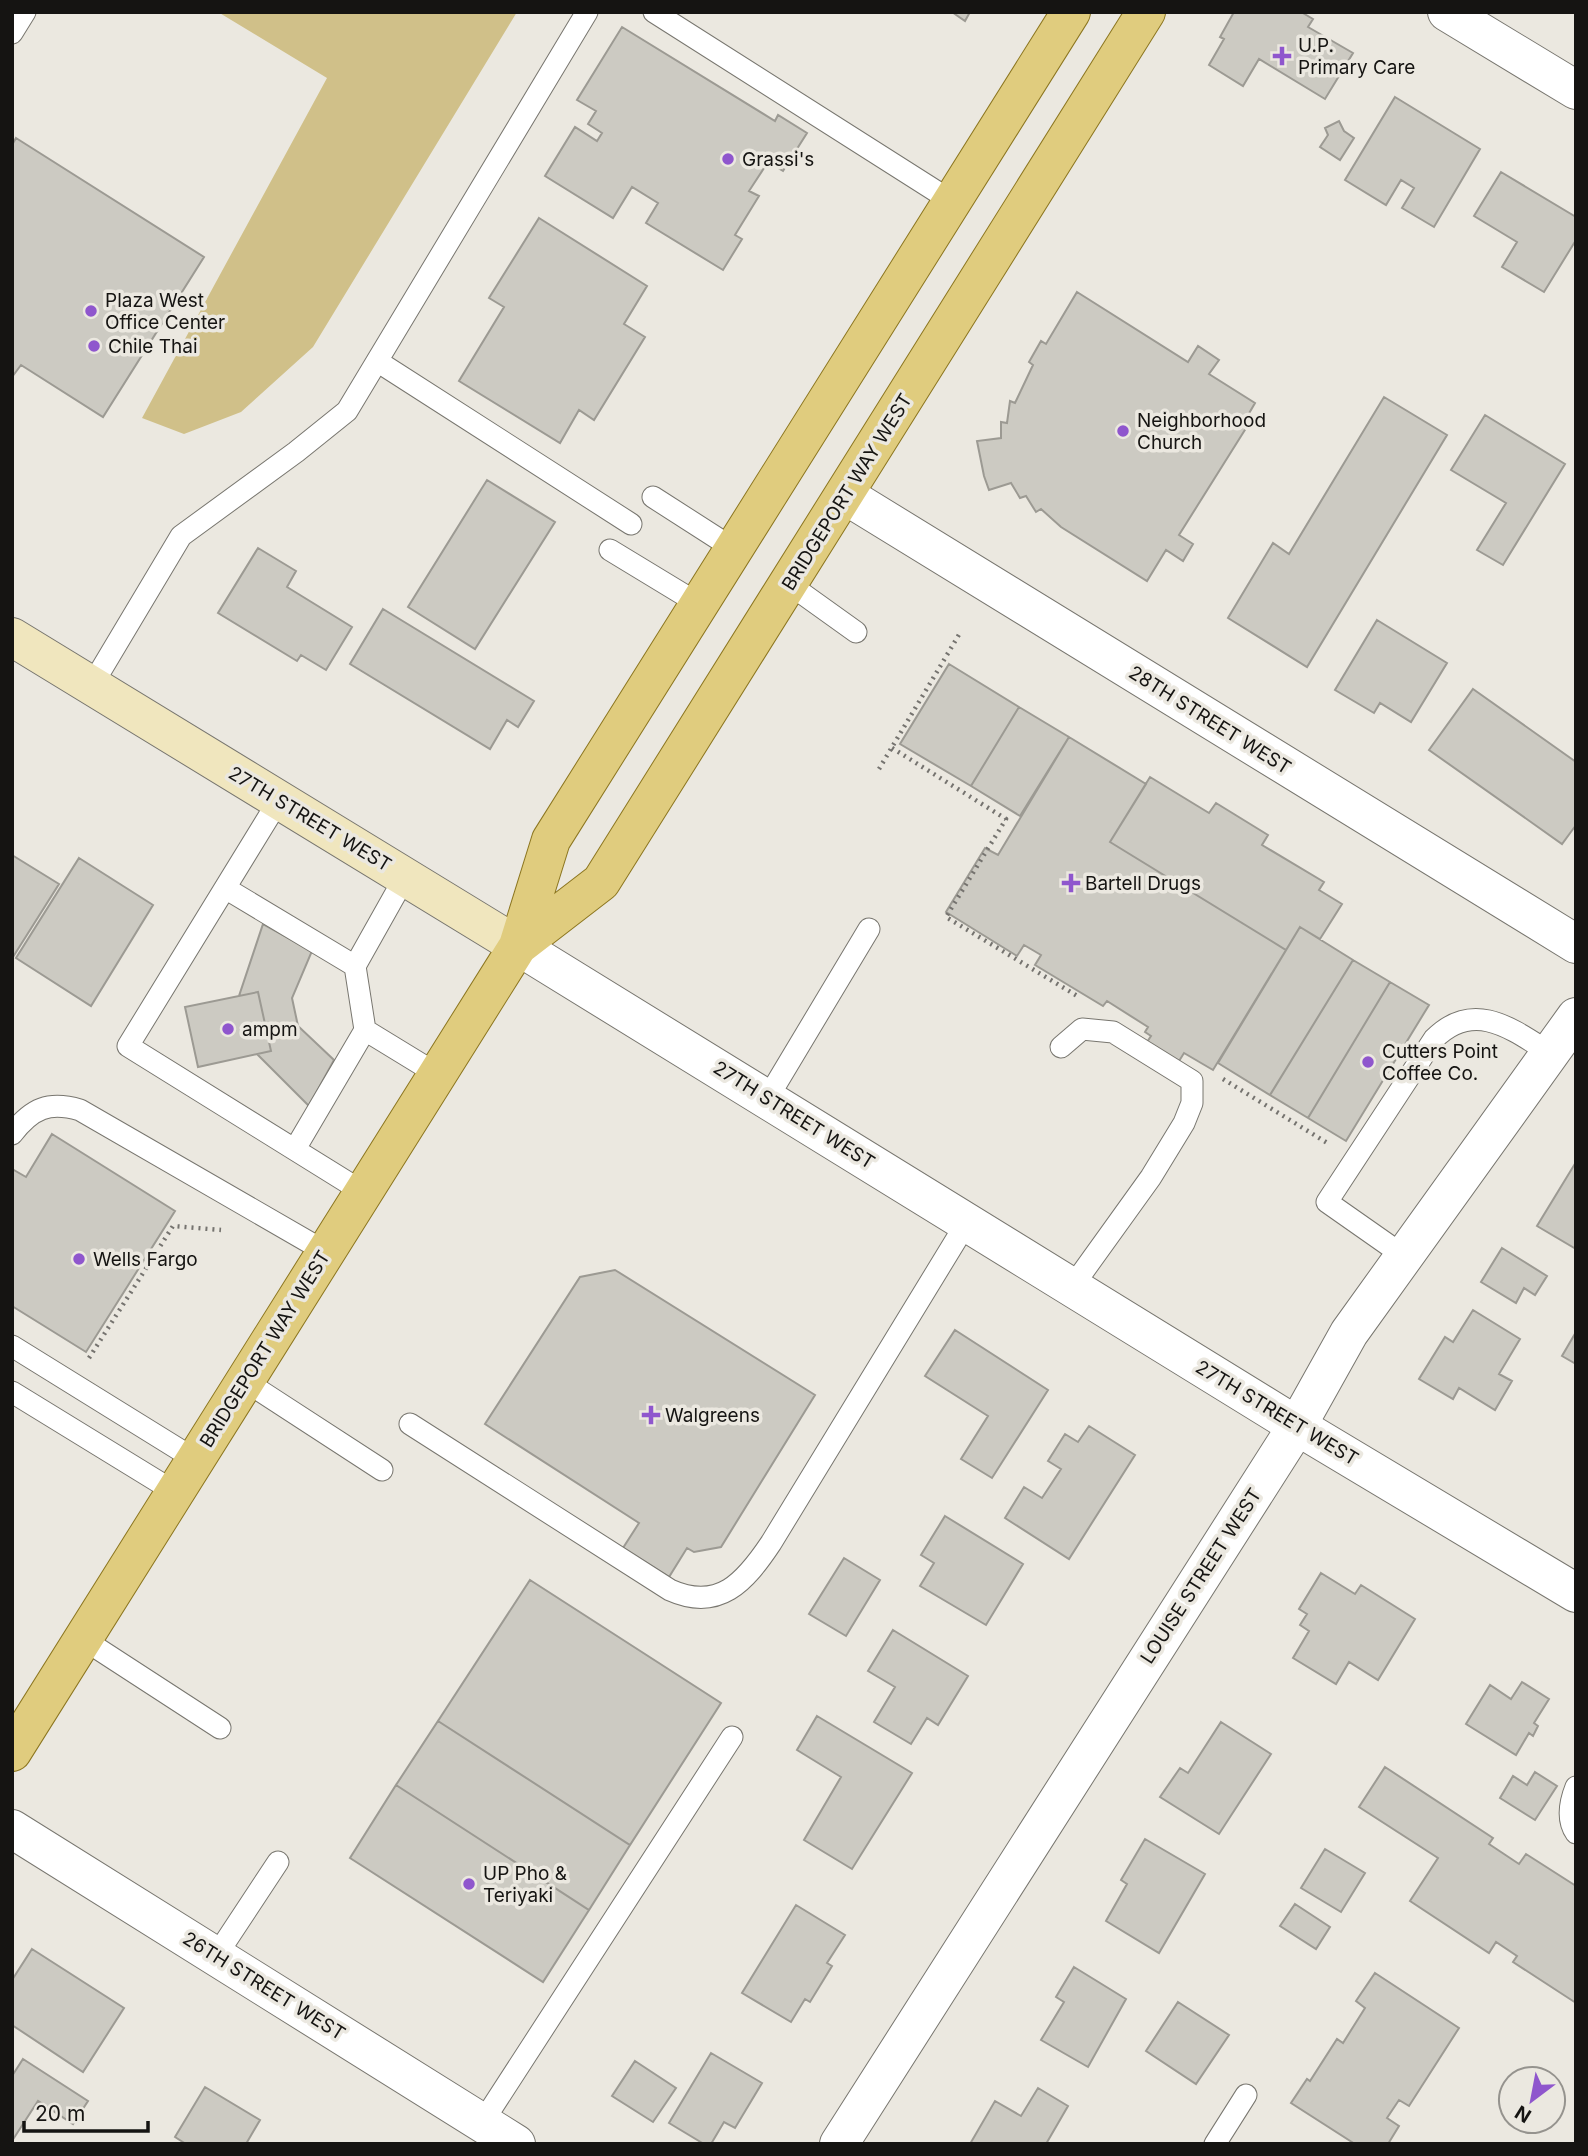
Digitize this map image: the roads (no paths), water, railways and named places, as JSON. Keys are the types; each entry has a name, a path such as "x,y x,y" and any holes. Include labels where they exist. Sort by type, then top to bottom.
{"main road":[{"name":"BRIDGEPORT WAY WEST","path":"12,1752 519,946 551,840 1071,12"},
{"name":"BRIDGEPORT WAY WEST","path":"519,946 601,881 1146,12"},
{"name":"27TH STREET WEST","path":"13,640 92,685 519,946"}],"street":[{"path":"1447,12 1576,90"},
{"name":"28TH STREET WEST","path":"845,495 1576,944"},
{"name":"27TH STREET WEST","path":"519,946 1297,1426 1576,1593"},
{"name":"LOUISE STREET WEST","path":"839,2144 1297,1426 1349,1333 1576,1017"},
{"name":"26TH STREET WEST","path":"12,1829 516,2144"}],"lane":[{"path":"12,33 24,12"},
{"path":"92,685 181,536 347,411 587,12"},
{"path":"654,12 953,202"},
{"path":"377,360 631,523"},
{"path":"653,497 734,549"},
{"path":"610,550 699,604"},
{"path":"789,584 856,632"},
{"path":"279,800 128,1046 363,1192"},
{"path":"295,1149 365,1030 355,967 405,877"},
{"path":"225,888 355,967"},
{"path":"767,1099 869,929"},
{"path":"1404,1256 1327,1202 1434,1039 1446,1027 1480,1018 1505,1025 1550,1053"},
{"path":"1061,1047 1082,1029 1113,1032 1192,1081 1194,1092 1184,1123 1151,1177 1072,1287"},
{"path":"365,1030 437,1074"},
{"path":"12,1134 38,1109 59,1104 80,1110 326,1252"},
{"path":"410,1424 670,1590 689,1599 702,1600 730,1590 753,1570 889,1354 967,1222"},
{"path":"12,1346 196,1460"},
{"path":"245,1381 382,1470"},
{"path":"12,1392 175,1492"},
{"path":"83,1639 219,1728"},
{"path":"482,2123 732,1737"},
{"path":"1576,1787 1570,1816 1570,1826 1576,1833"},
{"path":"216,1956 278,1862"},
{"path":"1215,2144 1245,2095"}],"place":[{"name":"U.P. Primary Care","path":"1282,56"},
{"name":"Grassi's","path":"728,159"},
{"name":"Plaza West Office Center","path":"91,311"},
{"name":"Chile Thai","path":"94,346"},
{"name":"Neighborhood Church","path":"1123,431"},
{"name":"Bartell Drugs","path":"1071,883"},
{"name":"ampm","path":"228,1029"},
{"name":"Cutters Point Coffee Co.","path":"1368,1062"},
{"name":"Wells Fargo","path":"79,1259"},
{"name":"Walgreens","path":"651,1415"},
{"name":"UP Pho & Teriyaki","path":"469,1884"}]}
